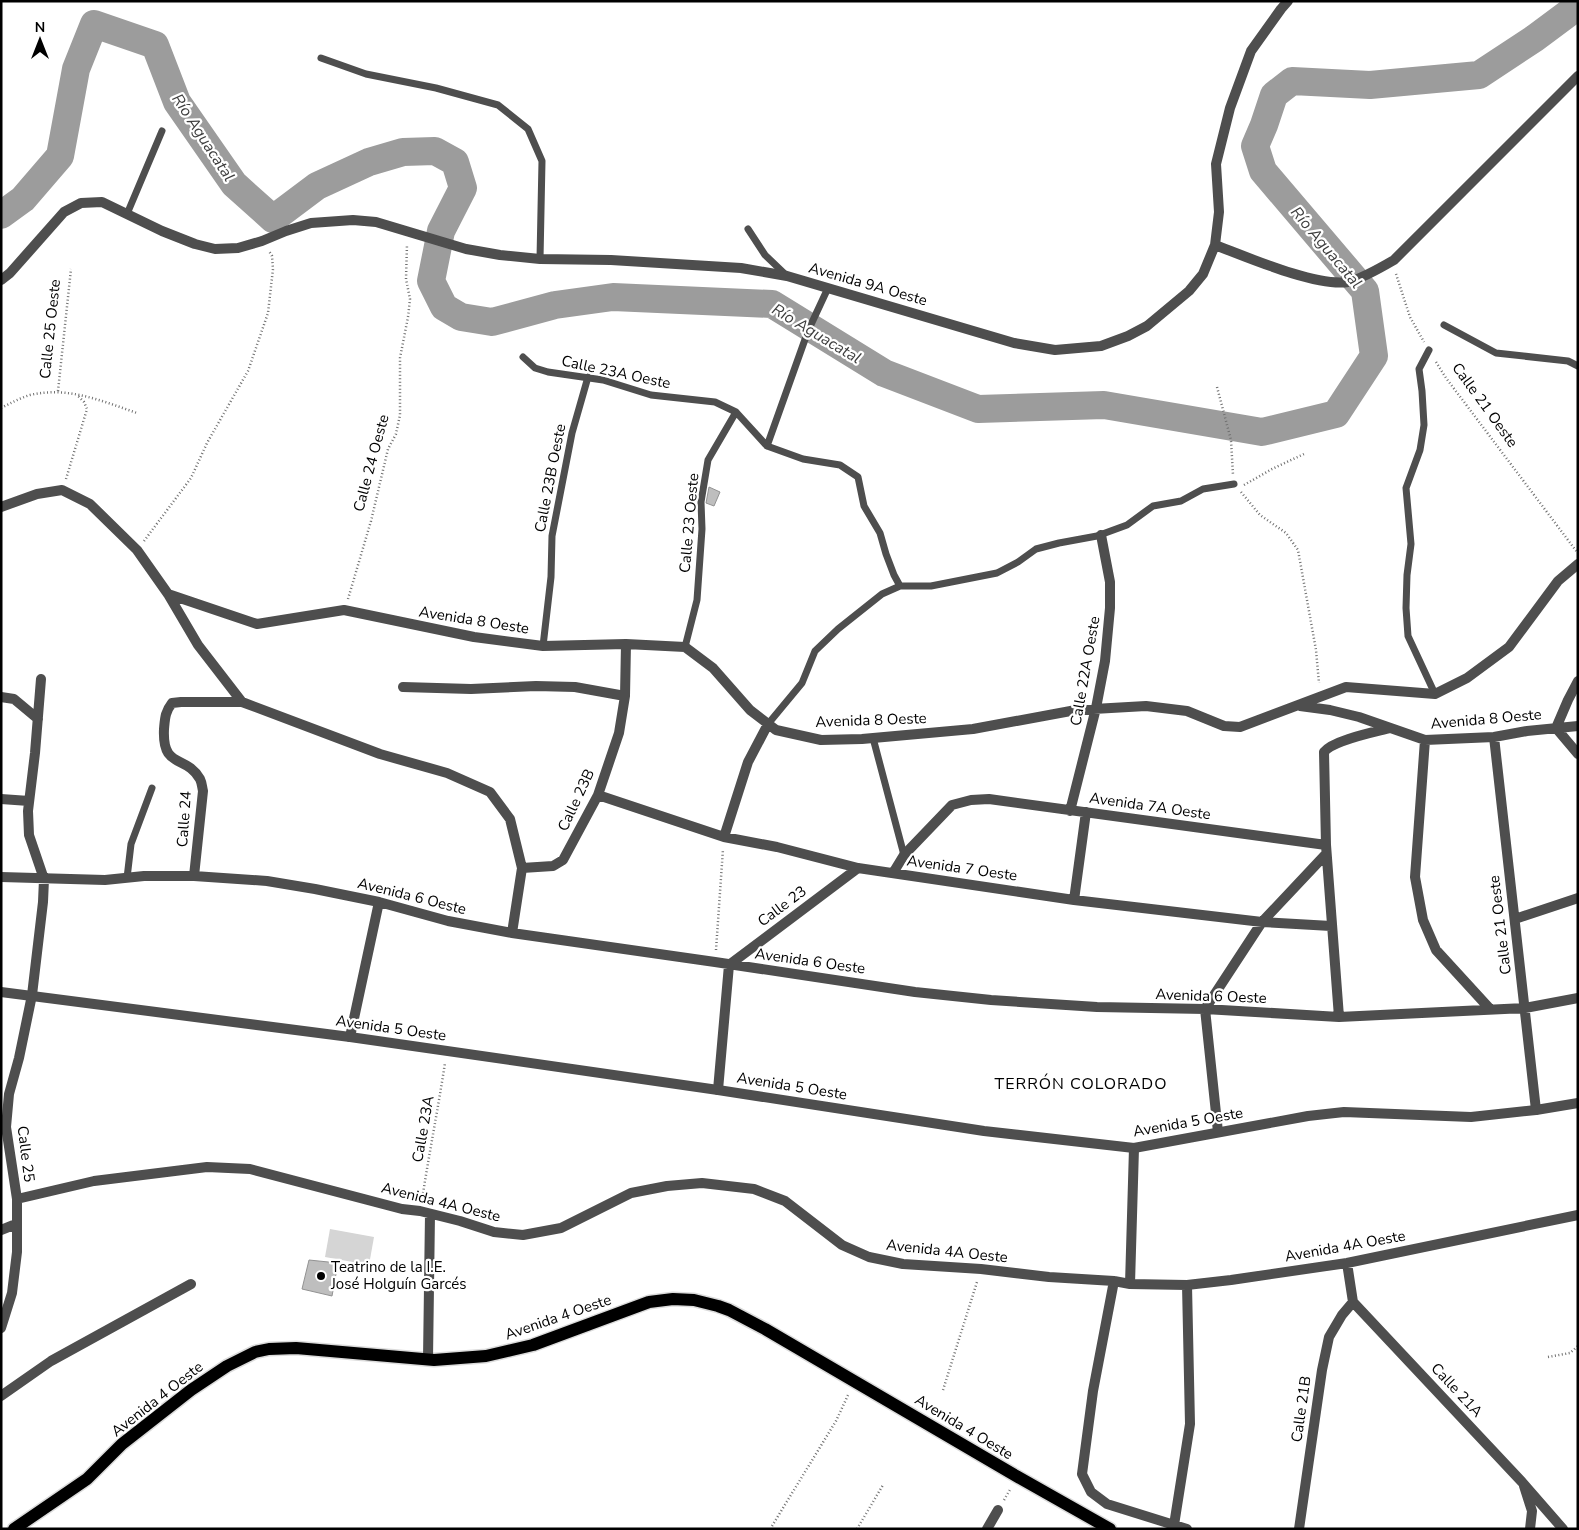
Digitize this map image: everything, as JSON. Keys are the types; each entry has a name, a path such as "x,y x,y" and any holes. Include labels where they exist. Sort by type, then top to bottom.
{"main road":[{"name":"Avenida 4 Oeste","path":"14,1529 87,1479 122,1444 191,1390 227,1366 248,1355 269,1350 296,1348 428,1359 472,1358 533,1345 649,1302 684,1299 706,1302 729,1310 1110,1529"}],"street":[{"name":"Avenida 9A Oeste","path":"1,280 10,273 64,212 81,203 102,202 195,244 215,249 238,248 311,223 353,220 376,222 466,249 540,259 611,260 741,268 787,276 826,291 1014,343 1054,350 1101,346 1128,336 1147,326 1189,291 1203,274 1215,246 1219,212 1216,164 1230,108 1251,51 1288,1"},
{"path":"1215,246 1301,276 1322,280 1350,282 1383,267 1394,260 1578,76"},
{"path":"1,508 37,494 62,490 90,504 137,550 168,594 198,645 242,702 380,754 448,773 490,792 510,819 522,868 512,933"},
{"name":"Calle 22A Oeste","path":"1070,811 1096,708 1105,661 1110,608 1110,582 1100,535"},
{"path":"1297,705 1346,688 1435,694 1467,678 1509,647 1558,581 1578,564"},
{"name":"Avenida 8 Oeste","path":"168,594 257,624 344,610 474,637 543,646 626,644 685,647 713,668 750,710 776,730 821,740 873,738 972,729 1076,710 1146,706 1187,711 1224,726 1240,727 1297,705 1359,717 1425,740 1494,736 1527,730 1556,728 1578,681"},
{"name":"Calle 23B","path":"522,868 553,866 562,860 598,795 619,732 625,696 626,644"},
{"path":"32,995 44,879 29,835 28,811 42,679"},
{"path":"403,687 472,689 536,686 575,687 625,696"},
{"path":"1,698 14,699 38,719"},
{"name":"Calle 24","path":"194,876 203,791 200,779 190,768 166,751 163,742 165,711 172,703 242,702"},
{"path":"724,838 748,762 768,724"},
{"path":"1556,728 1578,726"},
{"path":"1339,1017 1326,850 1324,752 1327,748 1351,738 1390,728"},
{"path":"1556,728 1578,754"},
{"name":"Calle 21 Oeste","path":"1494,736 1536,1110"},
{"path":"1425,740 1415,877 1423,920 1436,950 1490,1009"},
{"name":"Avenida 7 Oeste","path":"598,795 724,838 776,847 858,868 1074,900 1262,922 1332,926"},
{"path":"1,799 29,802"},
{"name":"Avenida 7A Oeste","path":"904,855 952,805 971,800 989,799 1086,812 1326,850"},
{"path":"1074,900 1086,812"},
{"path":"1218,1132 1205,1009 1262,922 1326,850"},
{"path":"893,873 904,855"},
{"name":"Calle 23","path":"729,965 858,868"},
{"name":"Avenida 6 Oeste","path":"1,877 105,880 144,876 194,876 267,881 379,902 448,921 512,933 915,992 991,1000 1097,1007 1205,1009 1339,1017 1526,1008 1578,998"},
{"path":"1515,919 1578,898"},
{"path":"350,1037 379,902"},
{"path":"718,1090 729,965"},
{"name":"Avenida 5 Oeste","path":"1,992 350,1037 718,1090 984,1132 1134,1148 1308,1116 1344,1112 1471,1117 1578,1103"},
{"name":"Calle 25","path":"1,1328 12,1293 17,1252 17,1199 6,1127 9,1094 19,1058 32,995"},
{"path":"1130,1284 1134,1148"},
{"name":"Avenida 4A Oeste","path":"17,1199 94,1180 207,1167 250,1170 402,1209 425,1212 494,1232 523,1235 561,1228 631,1193 667,1186 702,1183 754,1189 785,1201 842,1245 869,1257 903,1264 981,1269 1050,1277 1114,1281 1130,1284 1186,1285 1347,1263 1578,1215"},
{"path":"425,1212 428,1359"},
{"path":"1,1230 16,1224"},
{"path":"1347,1263 1353,1302"},
{"path":"1114,1281 1094,1392 1082,1474 1091,1492 1107,1504 1187,1529"},
{"path":"1,1396 51,1361 192,1284"},
{"path":"1174,1525 1190,1424 1186,1285"},
{"name":"Calle 21A","path":"1353,1302 1522,1482 1563,1529"},
{"name":"Calle 21B","path":"1299,1529 1322,1370 1329,1337 1342,1315 1353,1302"},
{"path":"1522,1482 1532,1511 1530,1529"},
{"path":"987,1529 998,1510"}],"lane":[{"path":"322,58 366,74 436,88 498,104 528,129 542,161 540,259"},
{"path":"127,214 162,131"},
{"path":"748,229 765,255 787,276"},
{"path":"767,446 808,331 826,291"},
{"path":"1444,324 1496,353 1568,361 1578,366"},
{"path":"1429,350 1419,369 1424,425 1420,450 1406,488 1411,544 1406,608 1408,636 1435,694"},
{"name":"Calle 23A Oeste","path":"523,358 535,368 548,372 603,380 651,396 715,402 736,412"},
{"name":"Calle 23B Oeste","path":"543,646 551,577 552,536 572,434 588,377"},
{"path":"736,412 767,446 803,459 840,465 858,477 864,506 880,533 894,576 900,586"},
{"name":"Calle 23 Oeste","path":"685,647 697,600 702,529 701,502 708,460 736,412"},
{"path":"768,724 802,683 815,651 838,629 882,594 900,586 931,586 997,574 1036,549 1100,535 1127,525 1153,506 1181,501 1203,489 1234,484"},
{"path":"873,738 904,855"},
{"path":"127,878 131,844 152,788"}],"path":[{"name":"Calle 24 Oeste","path":"344,610 371,521 388,449 396,434 400,415 400,358 410,299 406,279 408,231"},
{"path":"137,550 191,478 207,443 248,371 268,313 272,278 272,256 262,241"},
{"name":"Calle 21 Oeste","path":"1394,260 1395,271 1410,317 1446,378 1578,553"},
{"name":"Calle 25 Oeste","path":"58,392 71,269"},
{"path":"1217,387 1231,440 1234,484"},
{"path":"1,408 30,396 58,392 85,396 137,413"},
{"path":"62,490 87,409 77,394"},
{"path":"1304,454 1238,488 1260,514 1286,533 1298,550 1316,650 1320,697"},
{"path":"715,962 724,838"},
{"name":"Calle 23A","path":"425,1212 429,1153 436,1127 447,1052"},
{"path":"943,1390 981,1269"},
{"path":"1548,1357 1570,1353 1578,1346"},
{"path":"772,1526 836,1421 855,1381"},
{"path":"998,1510 1018,1477"},
{"path":"856,1529 883,1485"}],"shaded area":[{"path":"330,1229 374,1237 369,1265 325,1257"}],"building":[{"path":"709,487 720,492 714,506 706,503"},
{"name":"Teatrino de la I.E. José Holguín Garcés","path":"309,1260 338,1263 332,1296 302,1289"}],"waterway":[{"name":"Río Aguacatal","path":"1,215 23,199 60,156 76,69 94,24 155,45 177,102 234,184 273,219 317,186 369,162 403,152 435,151 455,162 463,188 441,231 431,281 444,307 461,317 492,322 555,305 613,297 772,304 884,373 978,409 1104,405 1262,432 1336,414 1374,356 1365,291 1263,171 1255,146 1274,95 1292,81 1370,85 1479,75 1535,38 1578,6"}],"place":[{"name":"Teatrino de la I.E. José Holguín Garcés","path":"321,1276"}],"district":[{"name":"TERRÓN COLORADO","path":"1081,1083"}]}
